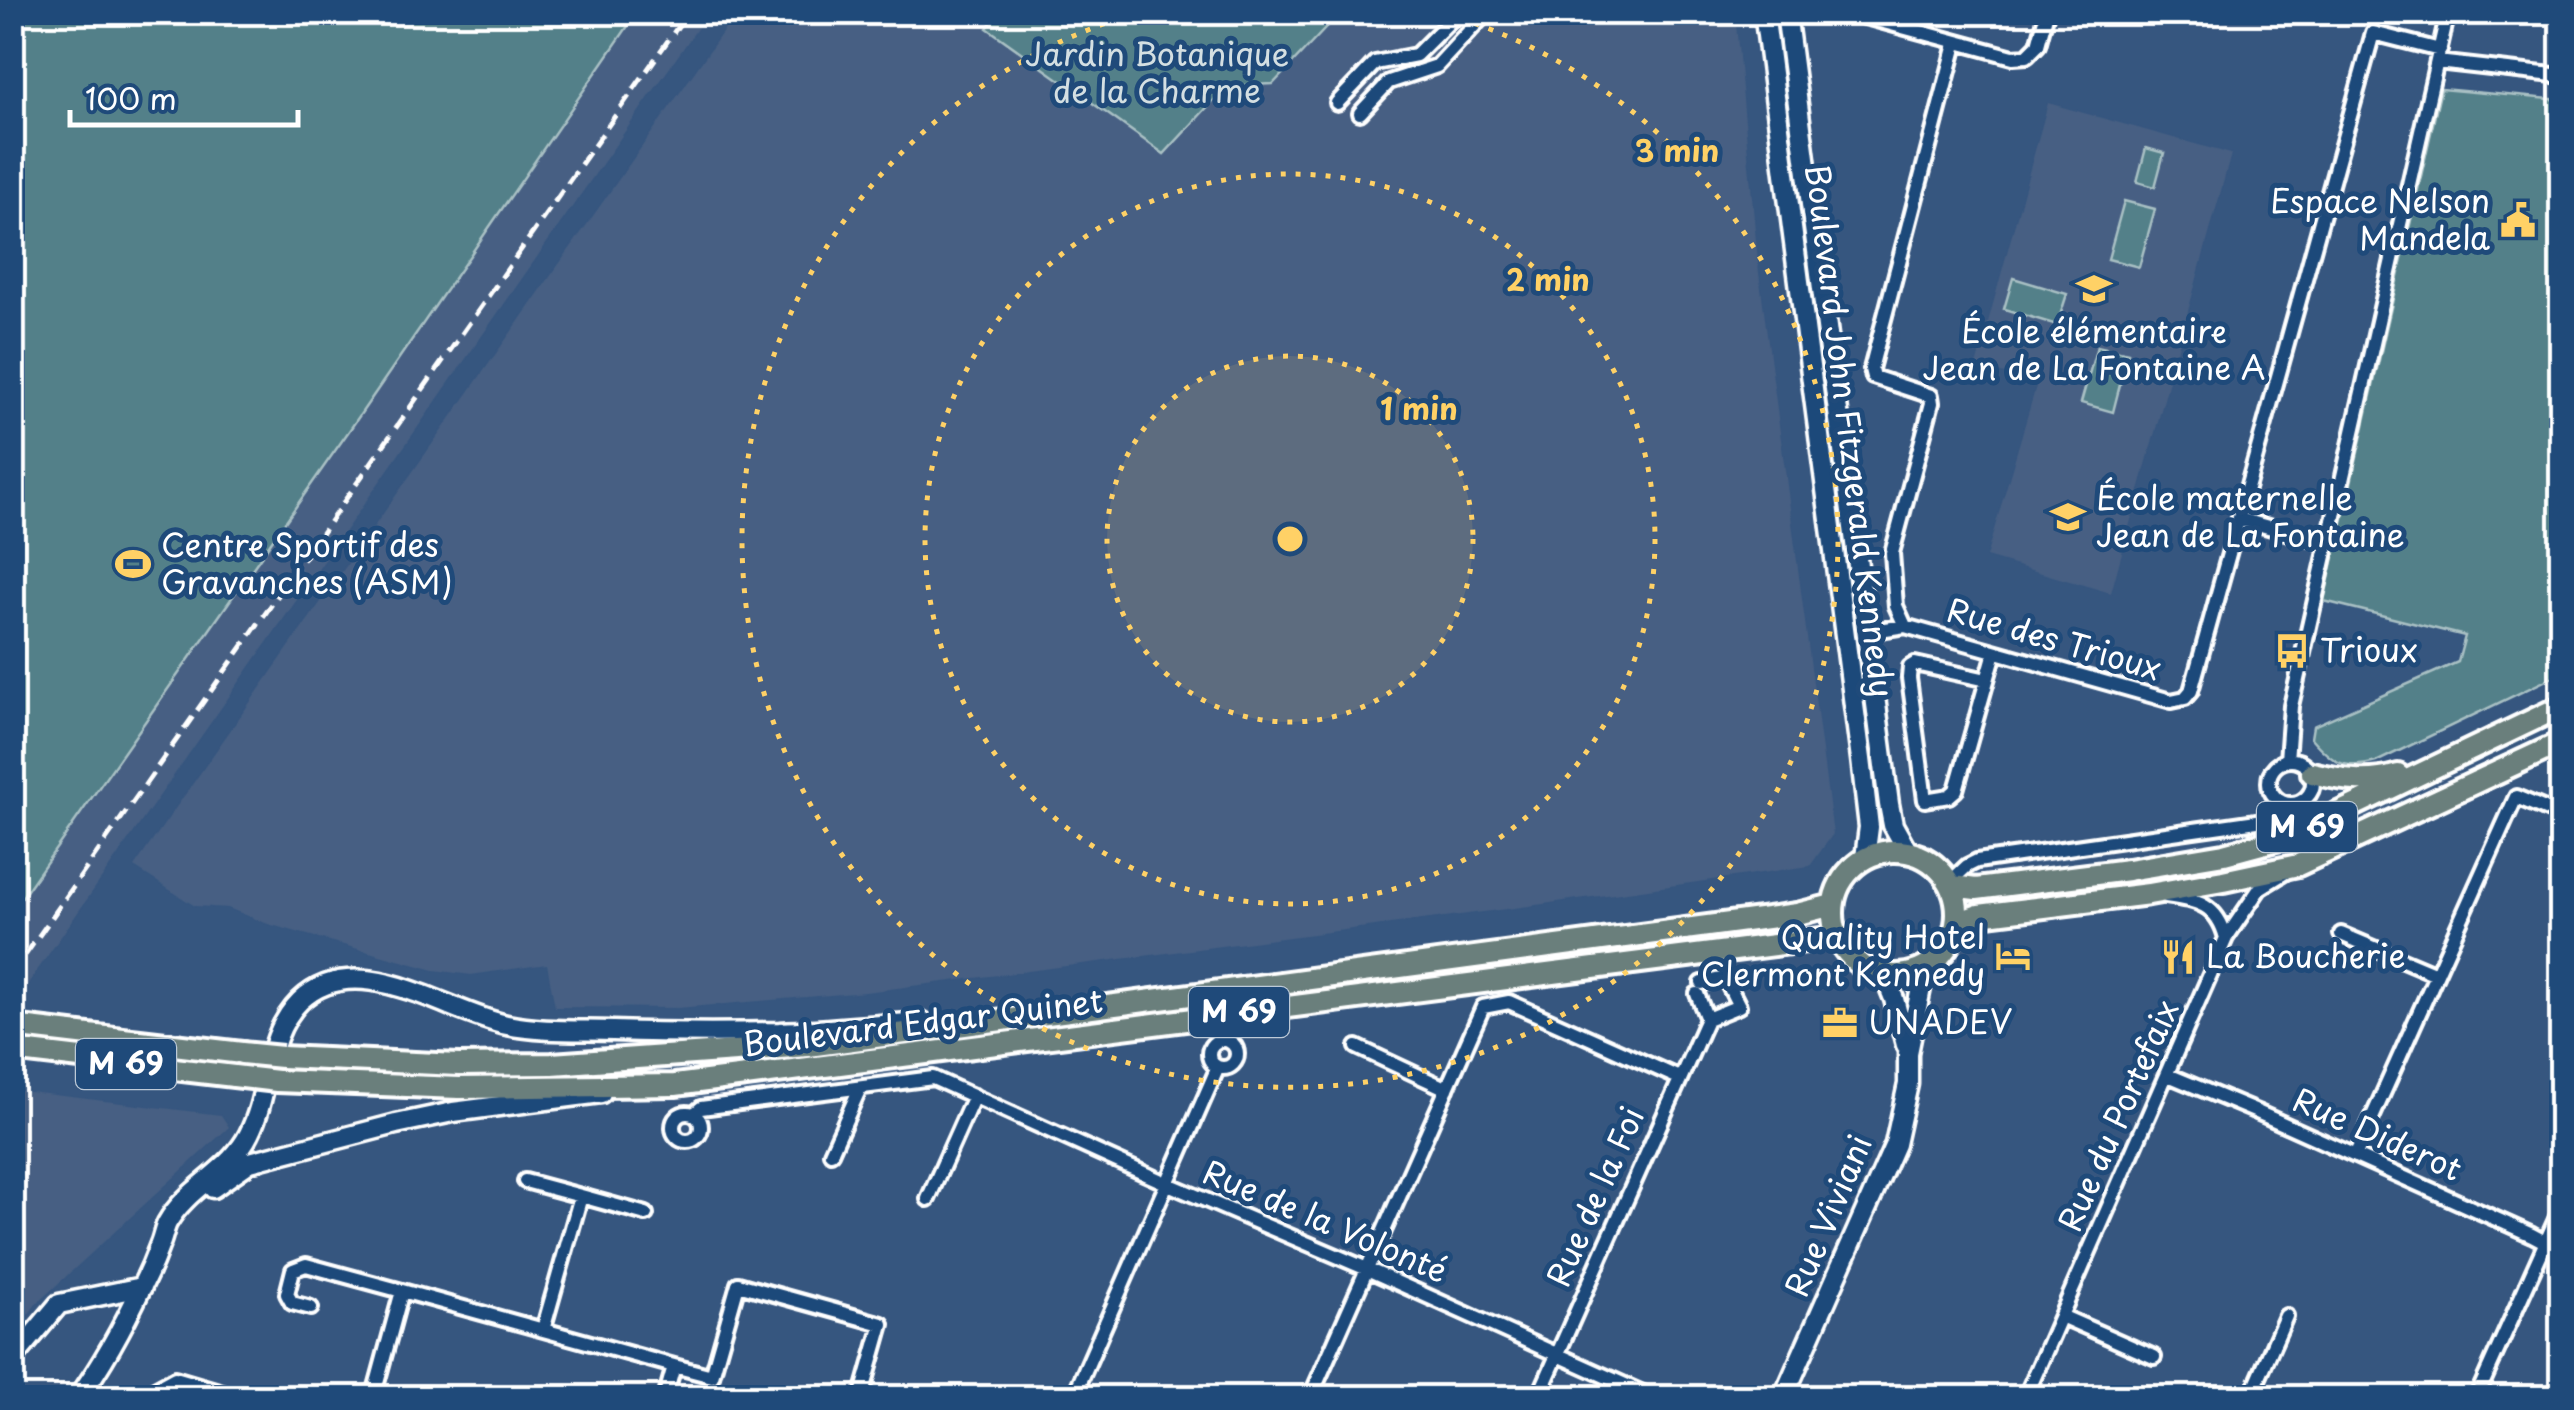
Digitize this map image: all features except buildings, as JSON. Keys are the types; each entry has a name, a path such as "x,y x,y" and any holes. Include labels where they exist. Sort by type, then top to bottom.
{"main road":[{"name":"Boulevard John Fitzgerald Kennedy","path":"1764,12 1841,592 1869,827 1865,858"},
{"name":"Boulevard John Fitzgerald Kennedy","path":"1786,12 1892,825 1908,852"},
{"path":"1841,592 1856,626 1867,632"},
{"name":"M 69","path":"1951,884 1976,889 2224,854 2293,833 2562,706"},
{"name":"M 69","path":"1957,923 1979,915 2149,894 2298,864 2562,742"},
{"path":"2312,774 2348,781 2385,779 2457,756"},
{"path":"1893,850 1908,852 1939,868 1951,884 1958,904 1953,938 1945,951 1925,968 1904,975 1871,971 1845,951 1837,937 1833,905 1838,886 1849,870 1865,858 1893,850"},
{"name":"Boulevard Edgar Quinet","path":"23,1028 282,1057 459,1065 552,1064 808,1046 1798,914 1833,905"},
{"name":"Boulevard Edgar Quinet","path":"15,1051 277,1081 459,1088 676,1085 1837,937"},
{"name":"Rue Viviani","path":"1782,1398 1895,1144 1925,968"},
{"name":"Rue Viviani","path":"1884,974 1908,1053"},
{"path":"78,1398 111,1350 168,1222 236,1154 248,1136 282,1026 303,999 332,983 365,980 397,984 476,1017 510,1026 569,1030 782,1032 999,1020"},
{"path":"159,1247 201,1198 250,1162 453,1112 640,1087"},
{"path":"12,1360 59,1304 142,1287"}],"street":[{"path":"12,20 16,12"},
{"path":"1337,103 1375,63 1416,55 1459,12"},
{"path":"1360,113 1388,82 1437,66 1487,12"},
{"path":"1847,12 2012,58 2027,56 2038,45 2048,12"},
{"path":"2287,760 2291,706 2448,12"},
{"name":"Rue des Trioux","path":"1867,632 1905,626 2171,702 2185,698 2191,691 2240,520 2373,32 2438,56"},
{"path":"1905,626 1896,606 1892,553 1932,403 1930,396 1874,377 1871,368 1956,44"},
{"path":"2438,56 2562,76"},
{"path":"2240,520 2328,544"},
{"path":"1987,680 1915,664 1910,668 1925,800 1949,796 1956,790 1987,680 1994,652"},
{"path":"1951,884 1977,861 2257,822 2289,813 2302,802 2311,792 2312,774 2302,762 2287,760 2270,774 2269,788 2282,803 2302,802"},
{"path":"2355,1156 2516,797 2562,816"},
{"name":"Rue du Portefaix","path":"2025,1398 2226,938 2260,888 2298,864"},
{"path":"2149,894 2194,900 2214,912 2226,938"},
{"path":"2341,934 2436,974"},
{"name":"Rue de la Foi","path":"1538,1398 1706,1018 1700,988 1726,978 1738,1006 1706,1018"},
{"path":"1310,1398 1483,1007 1509,1002 1678,1078"},
{"path":"1357,1047 1447,1089"},
{"path":"1073,1398 1218,1067"},
{"name":"Rue Diderot","path":"2168,1075 2562,1251"},
{"name":"Rue de la Volonté","path":"694,1114 701,1108 932,1078 1654,1398"},
{"path":"831,1153 860,1088"},
{"path":"928,1199 974,1096"},
{"path":"526,1181 646,1214"},
{"path":"544,1330 581,1196"},
{"path":"2476,1398 2562,1206"},
{"path":"310,1308 292,1303 287,1294 294,1270 306,1264 712,1376 738,1284 882,1324 861,1398"},
{"path":"373,1398 402,1291"},
{"path":"2062,1316 2154,1356"},
{"path":"2250,1398 2286,1316"},
{"path":"665,1398 674,1366"},
{"path":"148,1398 153,1390 175,1378 243,1398"}],"shaded area":[{"path":"637,13 708,13 13,1005 13,910"},
{"path":"736,13 999,13 988,29 1164,154 1227,86 1273,84 1340,13 1735,13 1759,273 1833,834 1810,866 866,992 678,1008 555,1007 547,964 471,975 434,970 268,924 228,908 195,906 134,867"},
{"path":"2048,103 2231,154 2111,593 1986,557 2037,383 1976,366"},
{"path":"13,1090 221,1115 229,1127 36,1304 13,1335"}],"green space":[{"name":"Jardin Botanique de la Charme","path":"999,12 1340,13 1273,84 1227,86 1164,154 987,28"},
{"name":"Centre Sportif des Gravanches (ASM)","path":"28,13 637,13 13,910 12,54"},
{"path":"2441,89 2561,100 2561,673 2376,762 2347,765 2332,759 2311,738 2313,726 2458,662 2465,636 2324,601"},
{"path":"2146,148 2164,153 2155,187 2137,182"},
{"path":"2124,201 2155,209 2139,267 2108,259"},
{"path":"2013,278 2067,294 2057,325 2004,309"},
{"path":"2097,346 2128,353 2113,412 2081,403"}],"railway":[{"path":"12,974 688,12"}],"place":[{"name":"Espace Nelson Mandela","path":"2518,220"},
{"name":"École élémentaire Jean de La Fontaine A","path":"2094,289"},
{"name":"École maternelle Jean de La Fontaine","path":"2068,517"},
{"name":"Centre Sportif des Gravanches (ASM)","path":"133,564"},
{"name":"Trioux","path":"2292,651"},
{"name":"Quality Hotel Clermont Kennedy","path":"2013,956"},
{"name":"La Boucherie","path":"2178,957"},
{"name":"UNADEV","path":"1840,1023"}]}
